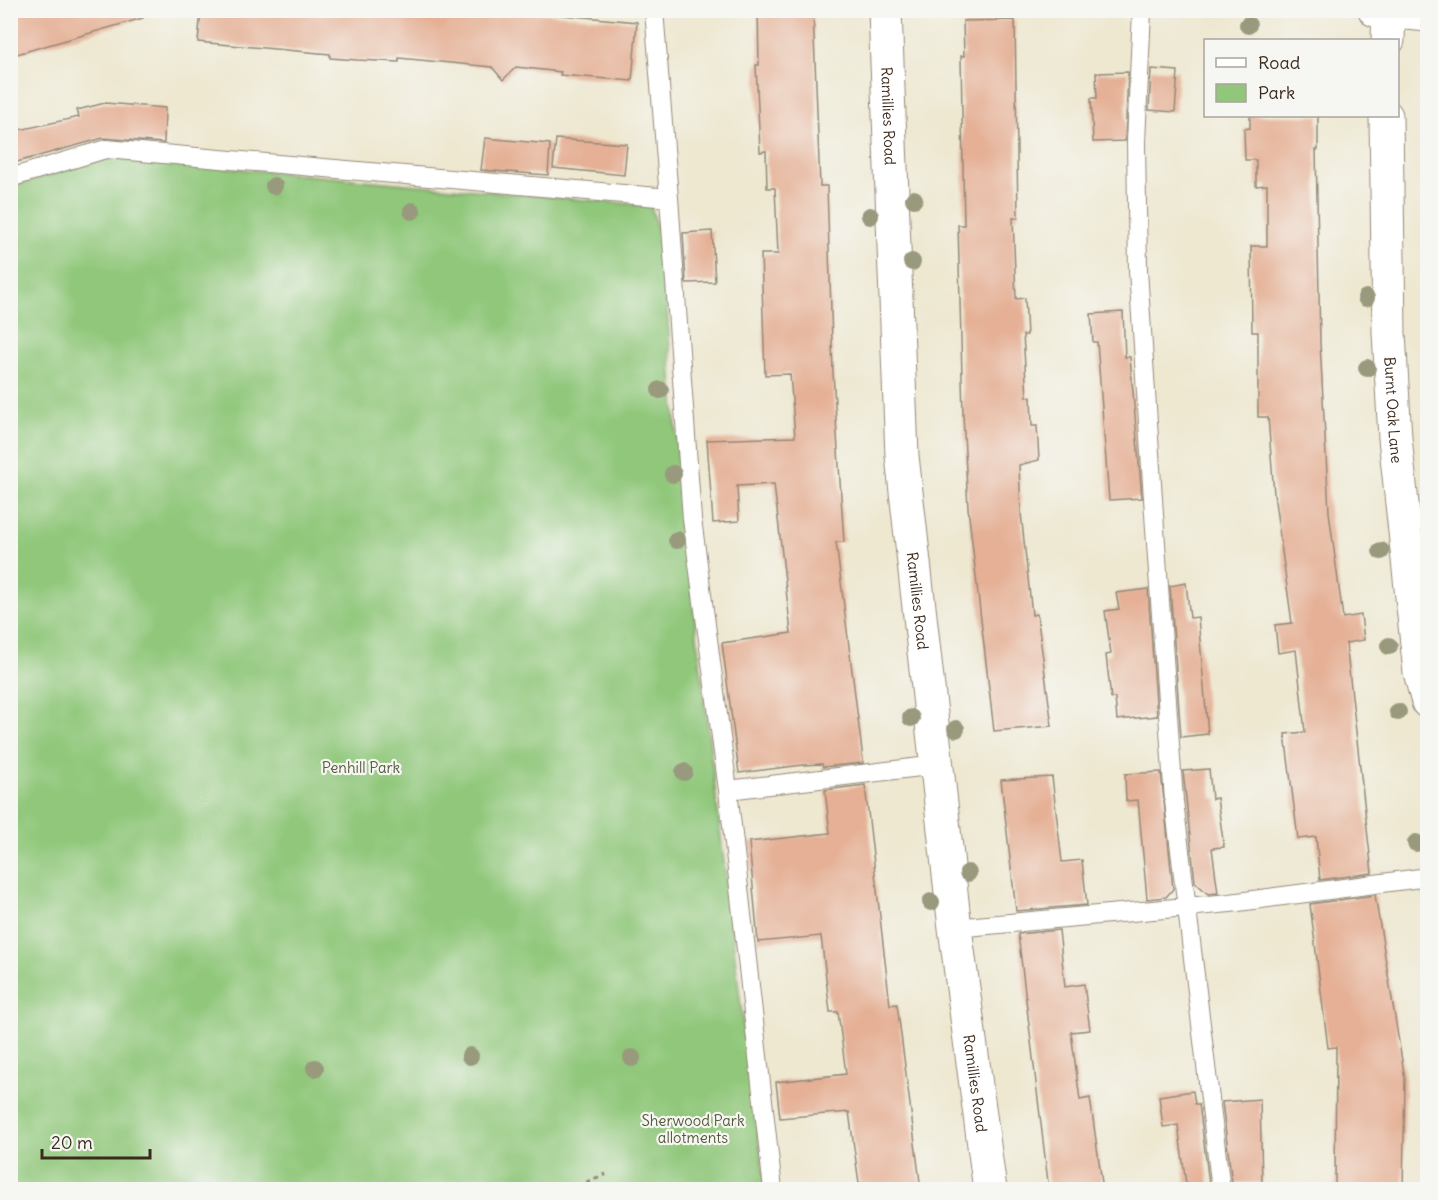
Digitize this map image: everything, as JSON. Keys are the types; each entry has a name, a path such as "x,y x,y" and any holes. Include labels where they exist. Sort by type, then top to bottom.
{"street":[{"name":"Ramillies Road","path":"885,10 902,456 955,928 990,1190"},
{"path":"1385,18 1428,15"},
{"name":"Burnt Oak Lane","path":"1386,117 1389,333 1395,438 1420,672 1428,702"}],"lane":[{"path":"654,10 692,519 728,790 773,1190"},
{"path":"1142,10 1136,142 1138,270 1174,801 1221,1190"},
{"path":"10,178 106,149 669,198"},
{"path":"728,790 937,765"},
{"path":"955,928 1186,907 1428,877"}],"path":[{"path":"570,1190 606,1174"}],"green space":[{"name":"Penhill Park","path":"108,157 651,206 662,244 683,518 747,1057 766,1189 11,1189 11,187"}],"building":[{"path":"10,10 142,10 143,18 10,56"},
{"path":"201,10 509,10 637,22 632,81 560,75 561,72 516,67 503,80 492,67 399,58 399,62 330,58 330,54 198,42"},
{"path":"758,10 813,10 820,186 827,186 833,373 844,542 836,542 863,763 823,767 822,764 803,765 739,773 722,643 791,633 774,484 737,486 739,521 713,523 707,440 795,437 790,374 765,375 761,254 778,254 775,188 767,188 766,151 760,152 756,65 759,65"},
{"path":"1015,20 1018,218 1013,218 1016,299 1025,298 1027,335 1023,335 1027,397 1031,397 1032,426 1037,426 1039,460 1019,465 1021,513 1032,615 1037,614 1052,726 994,731 968,508 963,415 958,225 964,225 961,56 964,56 963,21"},
{"path":"1151,69 1178,71 1175,112 1149,110"},
{"path":"1128,72 1125,141 1093,142 1091,98 1097,98 1096,73"},
{"path":"105,103 165,108 164,143 103,138 10,164 10,132 79,117 77,110"},
{"path":"1250,117 1318,117 1318,150 1316,150 1320,343 1329,512 1343,618 1361,615 1364,640 1346,643 1372,873 1320,880 1316,837 1298,839 1285,734 1305,732 1296,650 1278,653 1275,625 1292,623 1274,494 1268,417 1258,417 1258,332 1252,332 1251,246 1267,246 1267,185 1256,186 1256,160 1245,160 1244,129 1250,128"},
{"path":"485,138 550,144 548,175 481,170"},
{"path":"556,139 627,144 624,175 553,168"},
{"path":"712,231 715,282 686,283 683,233"},
{"path":"1123,312 1125,357 1130,357 1142,498 1109,500 1097,342 1093,342 1091,314"},
{"path":"1186,583 1190,618 1198,617 1208,734 1181,737 1170,586"},
{"path":"1148,589 1157,716 1117,720 1115,698 1111,698 1106,655 1111,654 1105,611 1119,609 1116,593"},
{"path":"1209,769 1212,799 1217,798 1224,847 1212,848 1218,893 1208,894 1195,882 1183,771"},
{"path":"1161,772 1173,889 1166,897 1147,899 1138,800 1126,801 1125,774"},
{"path":"1052,777 1062,862 1082,860 1087,905 1016,911 1001,780"},
{"path":"865,785 890,1005 897,1004 921,1190 865,1190 864,1183 859,1183 849,1112 780,1118 776,1082 846,1074 838,1012 830,1012 821,936 758,942 749,842 830,833 825,790"},
{"path":"1375,895 1405,1079 1403,1190 1335,1187 1336,1047 1328,1048 1310,904"},
{"path":"1059,930 1065,987 1084,984 1090,1030 1071,1032 1080,1100 1090,1098 1103,1190 1049,1190 1018,934"},
{"path":"1193,1091 1195,1104 1199,1104 1209,1184 1186,1184 1178,1125 1163,1127 1159,1096"},
{"path":"1260,1099 1262,1183 1232,1183 1222,1102"}],"park label":[{"name":"Sherwood Park allotments","path":"693,1128"}]}
